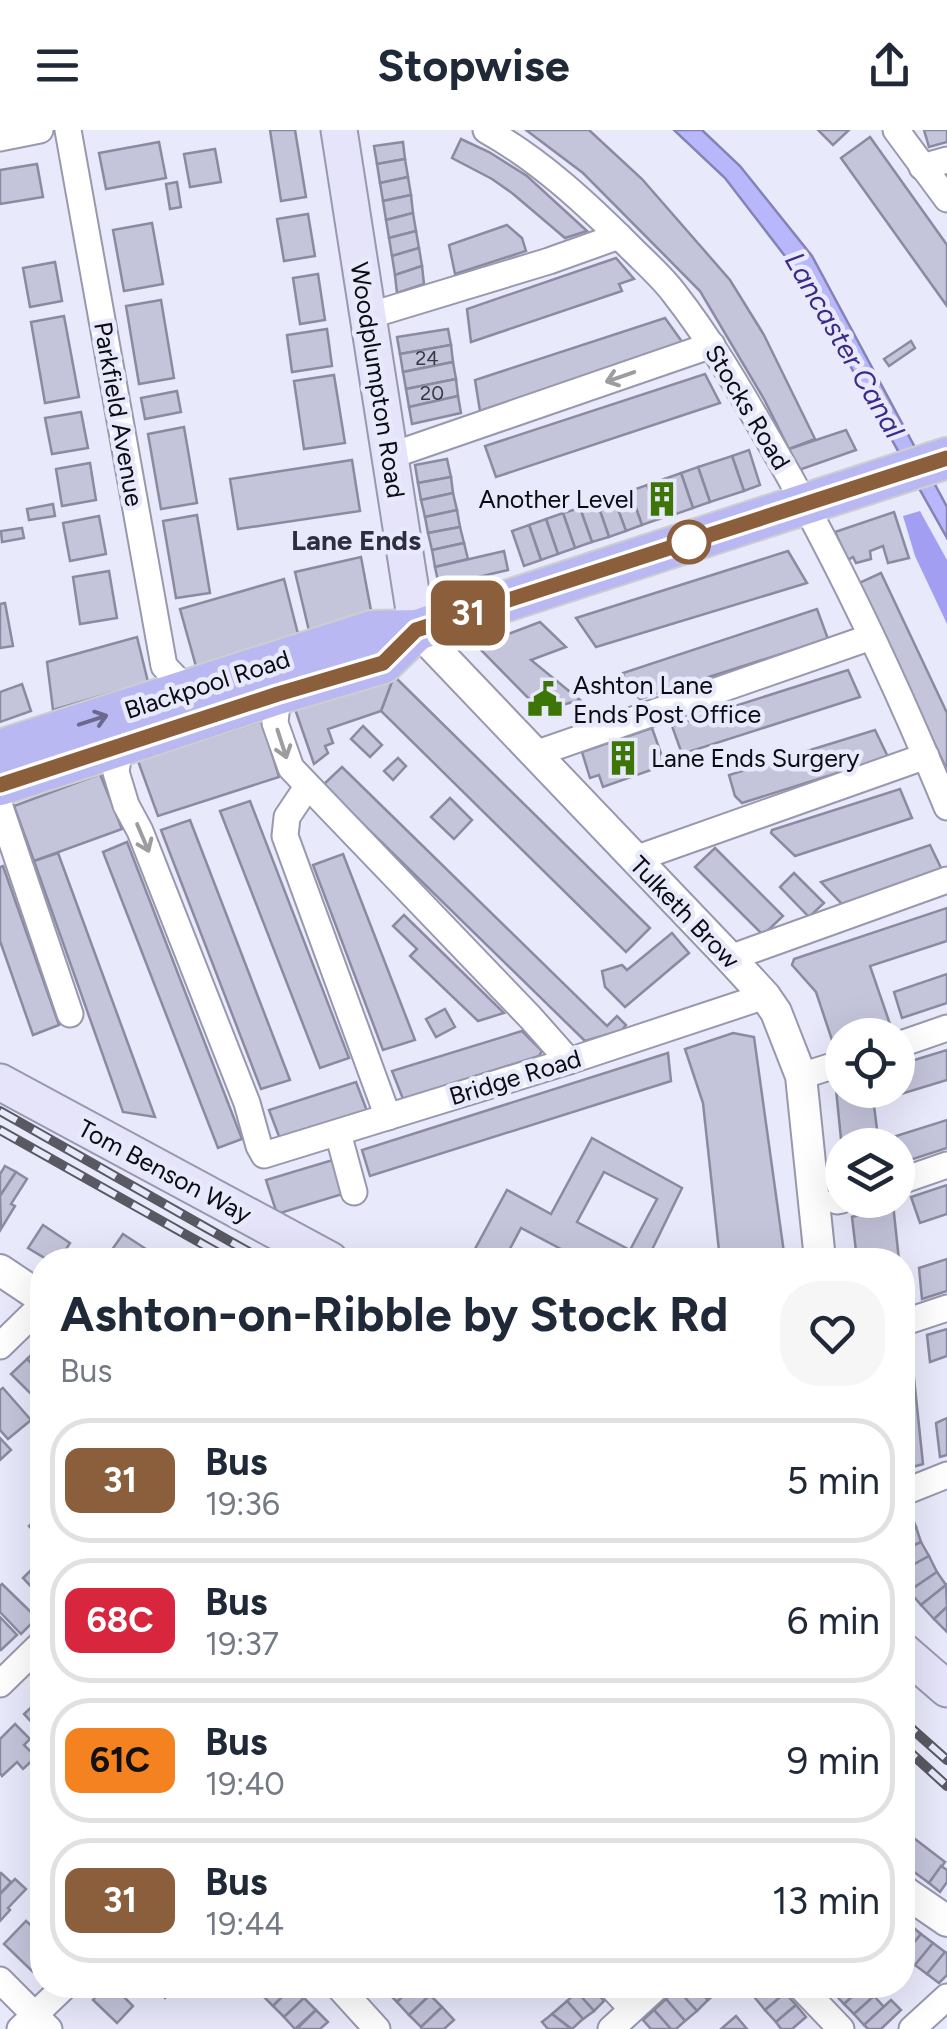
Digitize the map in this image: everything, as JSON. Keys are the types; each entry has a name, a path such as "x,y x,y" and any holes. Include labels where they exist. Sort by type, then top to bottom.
{"highway":[{"name":"Blackpool Road","path":"0,750 372,631 416,630 947,458"},
{"name":"Blackpool Road","path":"0,785 383,663 416,630"}],"main road":[{"name":"Woodplumpton Road","path":"339,130 416,630"},
{"name":"Tom Benson Way","path":"0,1082 308,1248"},
{"path":"915,1661 947,1689"}],"street":[{"path":"0,138 40,130"},
{"name":"Parkfield Avenue","path":"68,130 164,666 187,690"},
{"name":"Stocks Road","path":"486,130 521,150 619,236 672,290 712,345 806,504 947,807"},
{"path":"896,130 935,163 947,199"},
{"path":"368,316 619,236"},
{"path":"390,456 712,345"},
{"name":"Tulketh Brow","path":"416,630 765,996 785,1032 801,1076 819,1248"},
{"path":"535,754 871,638"},
{"path":"278,694 276,723 290,768 569,1061"},
{"name":"Bridge Road","path":"120,746 116,772 126,805 140,831 247,1102 264,1156 765,996"},
{"path":"635,859 926,756"},
{"path":"307,787 287,817 286,836 388,1117"},
{"path":"0,807 70,1014"},
{"path":"730,958 947,880"},
{"path":"915,1039 947,1028"},
{"path":"801,1076 825,1068"},
{"path":"338,1133 354,1192"},
{"path":"915,1176 947,1166"},
{"path":"0,1270 30,1293"},
{"path":"915,1318 947,1308"},
{"path":"0,1346 30,1315"},
{"path":"915,1488 947,1475"},
{"path":"0,1684 30,1655"},
{"path":"915,1899 947,1921"},
{"path":"0,1980 35,2024 56,1998"},
{"path":"912,2029 947,1997"},
{"path":"350,1998 377,2029"},
{"path":"622,1998 632,2009"},
{"path":"611,2029 644,1998"},
{"path":"811,1998 841,2029"}],"shaded area":[{"path":"920,511 947,560 947,624 915,556 903,516"}],"water":[{"name":"Lancaster Canal","path":"674,130 702,130 740,166 812,256 947,507 947,538 798,273 725,178"}],"building":[{"path":"270,130 295,130 306,197 281,201"},
{"path":"526,130 589,130 642,179 730,280 764,335 815,439 789,449 700,291 583,173"},
{"path":"818,130 849,130 833,145"},
{"path":"924,130 947,130 947,142 929,147"},
{"path":"870,137 947,245 947,306 841,158"},
{"path":"461,139 527,176 587,231 565,238 512,193 452,158"},
{"path":"159,142 166,178 106,189 99,153"},
{"path":"403,142 405,159 377,164 374,146"},
{"path":"215,149 221,182 190,187 184,154"},
{"path":"405,159 408,177 380,183 377,164"},
{"path":"37,164 43,197 0,204 0,170"},
{"path":"408,177 411,195 383,201 380,183"},
{"path":"177,182 181,207 170,209 166,184"},
{"path":"411,195 413,213 386,220 383,201"},
{"path":"413,213 416,231 389,238 386,220"},
{"path":"308,214 315,256 284,261 277,219"},
{"path":"152,223 163,284 124,291 113,230"},
{"path":"507,225 522,238 526,251 455,274 449,245"},
{"path":"416,231 419,248 392,256 389,238"},
{"path":"419,248 422,266 395,275 392,256"},
{"path":"616,258 634,279 619,284 622,291 471,342 467,309"},
{"path":"55,262 62,301 30,307 23,268"},
{"path":"422,266 424,284 397,293 395,275"},
{"path":"318,274 325,320 300,324 293,278"},
{"path":"161,300 174,378 139,384 126,306"},
{"path":"64,316 79,397 45,403 31,322"},
{"path":"665,318 683,343 480,411 475,380"},
{"path":"327,329 332,366 292,372 287,335"},
{"path":"448,329 451,345 400,354 397,337"},
{"path":"911,341 915,348 889,366 884,359"},
{"path":"451,345 453,362 403,372 400,354"},
{"path":"453,362 456,379 406,389 403,372"},
{"path":"705,374 720,403 496,477 485,446"},
{"path":"334,375 345,443 304,449 294,381"},
{"path":"456,379 458,396 409,407 406,389"},
{"path":"177,391 181,412 145,419 141,398"},
{"path":"458,396 461,413 412,424 409,407"},
{"path":"81,412 88,448 52,454 45,418"},
{"path":"184,427 197,503 161,509 148,434"},
{"path":"846,430 856,450 799,470 789,449"},
{"path":"749,450 760,485 744,491 732,456"},
{"path":"732,456 744,491 710,502 698,467"},
{"path":"447,459 451,477 418,483 415,465"},
{"path":"352,460 360,511 238,529 230,479"},
{"path":"90,463 96,500 62,506 56,469"},
{"path":"698,467 710,502 693,508 681,473"},
{"path":"681,473 693,508 676,514 664,479"},
{"path":"451,477 453,493 421,500 418,483"},
{"name":"Another Level","path":"664,479 676,514 659,519 647,485"},
{"path":"647,485 659,519 642,525 630,491"},
{"path":"630,491 642,525 626,531 613,496"},
{"path":"453,493 457,510 425,517 421,500"},
{"path":"613,496 626,531 609,537 597,502"},
{"path":"597,502 609,537 592,542 580,508"},
{"path":"53,504 55,516 29,520 27,509"},
{"path":"580,508 592,542 575,548 563,513"},
{"path":"457,510 460,527 428,533 425,517"},
{"path":"894,512 909,558 888,563 883,546 870,551 871,559 856,563 853,557 848,560 835,532"},
{"path":"563,513 575,548 558,554 546,519"},
{"path":"197,515 210,593 176,598 163,521"},
{"path":"99,516 106,554 70,561 63,523"},
{"path":"546,519 558,554 541,560 529,525"},
{"path":"529,525 541,560 524,566 512,531"},
{"path":"460,527 464,543 432,550 428,533"},
{"path":"22,528 24,538 2,542 1,531"},
{"path":"464,543 468,559 435,567 432,550"},
{"path":"504,551 508,570 439,586 435,567"},
{"path":"788,551 807,583 596,647 576,618"},
{"path":"361,557 372,616 310,635 295,572"},
{"path":"109,571 117,618 80,624 73,577"},
{"path":"881,573 947,713 947,770 859,583"},
{"path":"284,579 299,638 197,670 180,609"},
{"path":"5,603 13,646 0,648 0,604"},
{"path":"817,609 828,639 640,699 627,686 623,673"},
{"path":"540,622 566,647 531,660 580,700 541,711 477,646"},
{"path":"137,637 148,682 53,710 47,662"},
{"path":"848,670 860,697 682,754 672,726"},
{"path":"394,676 650,928 626,952 381,711"},
{"path":"394,676 381,711 328,729 333,743 325,746 328,753 314,764 295,709"},
{"path":"22,684 31,711 0,722 0,692"},
{"path":"262,721 279,777 158,816 138,761"},
{"path":"363,726 382,745 370,757 351,739"},
{"name":"Lane Ends Surgery","path":"652,728 665,765 603,787 599,775 590,778 582,752"},
{"path":"875,730 888,757 742,803 735,796 729,775"},
{"path":"398,758 406,766 393,780 384,771"},
{"path":"342,767 607,1026 617,1016 626,1025 622,1030 585,1041 323,785"},
{"path":"100,774 122,829 34,861 14,806"},
{"path":"900,789 912,818 795,856 771,833 772,830"},
{"path":"450,798 472,820 454,839 431,817"},
{"path":"250,801 349,1058 320,1068 220,811"},
{"path":"190,820 290,1080 261,1089 161,830"},
{"path":"127,842 242,1139 218,1148 103,852"},
{"path":"930,845 943,872 843,905 821,882"},
{"path":"715,848 783,916 763,935 695,867"},
{"path":"58,853 155,1117 123,1112 34,861"},
{"path":"343,854 415,1040 383,1050 313,865"},
{"path":"3,866 59,1025 33,1035 0,941"},
{"path":"794,873 824,903 809,917 780,887"},
{"path":"947,908 947,941 870,966 888,1018 825,1019 816,992 792,965 794,959"},
{"path":"404,915 504,1013 478,1021 410,956 417,949 393,926"},
{"path":"672,933 689,953 625,1007 605,987 602,971 622,965 627,970"},
{"path":"947,974 947,1003 902,1018 894,992"},
{"path":"445,1009 455,1027 436,1037 426,1019"},
{"path":"522,1031 542,1051 539,1056 403,1099 392,1071"},
{"path":"733,1033 754,1037 783,1248 719,1248 703,1103 685,1049"},
{"path":"947,1050 947,1080 915,1090 915,1060"},
{"path":"668,1053 671,1081 370,1176 362,1150"},
{"path":"356,1082 367,1111 280,1139 269,1110"},
{"path":"838,1108 874,1108 877,1128 840,1128"},
{"path":"947,1120 947,1148 915,1158 915,1130"},
{"path":"592,1138 682,1188 653,1248 631,1248 657,1199 604,1172 577,1222 626,1248 559,1248 521,1228 510,1248 476,1248 507,1190 551,1214"},
{"path":"336,1159 346,1193 277,1214 266,1180"},
{"path":"5,1166 16,1172 0,1196 0,1174"},
{"path":"16,1172 27,1179 1,1229 0,1196"},
{"path":"947,1185 947,1214 920,1223 915,1196"},
{"path":"852,1218 894,1218 898,1248 856,1248"},
{"path":"43,1225 70,1243 67,1248 28,1248"},
{"path":"123,1234 144,1248 113,1248"},
{"path":"947,1259 947,1291 922,1299 919,1268"},
{"path":"947,1329 947,1356 930,1362 927,1335"},
{"path":"27,1359 30,1362 30,1393 11,1374"},
{"path":"3,1388 30,1419 8,1439 0,1430"},
{"path":"915,1388 923,1464 915,1466"},
{"path":"947,1418 947,1455 940,1457 936,1423"},
{"path":"0,1438 11,1450 0,1460"},
{"path":"921,1542 929,1556 915,1564 915,1545"},
{"path":"929,1556 937,1572 915,1587 915,1564"},
{"path":"937,1572 946,1585 921,1605 915,1598 915,1587"},
{"path":"946,1585 947,1607 934,1619 921,1605"},
{"path":"0,1586 30,1611 30,1625 21,1634 0,1612"},
{"path":"947,1607 947,1632 934,1619"},
{"path":"0,1617 17,1635 1,1650 0,1649"},
{"path":"15,1724 30,1739 24,1745 30,1751 30,1763 23,1769 17,1762 2,1776 0,1739"},
{"path":"915,1839 945,1862 929,1883 915,1873"},
{"path":"941,1866 947,1870 947,1882 940,1892 929,1883"},
{"path":"0,1874 11,1882 0,1894"},
{"path":"15,1879 26,1889 0,1921 0,1894"},
{"path":"26,1921 30,1925 30,1969 4,1944"},
{"path":"921,1934 933,1943 915,1965 915,1941"},
{"path":"933,1943 945,1952 927,1974 915,1965"},
{"path":"945,1952 947,1975 939,1983 927,1974"},
{"path":"125,1998 133,2006 117,2023 93,2000"},
{"path":"265,1998 281,1998 273,2006"},
{"path":"281,1998 304,1998 284,2017 273,2006"},
{"path":"304,1998 316,2010 295,2029 284,2017"},
{"path":"401,1998 427,1998 409,2015 397,2002"},
{"path":"427,1998 433,1998 442,2007 421,2027 409,2015"},
{"path":"582,1998 601,1998 604,2001 594,2011"},
{"path":"582,1998 594,2011 583,2019 567,2001"},
{"path":"685,1998 708,2000 697,2011"},
{"path":"685,1998 697,2011 685,2021 666,1999"},
{"path":"755,1998 779,1998 765,2010"},
{"path":"779,1998 790,1998 796,2005 776,2022 765,2010"},
{"path":"851,1998 872,1998 854,2014 844,2004"},
{"path":"872,1998 884,2007 864,2025 854,2014"},
{"path":"666,1999 685,2021 676,2029 671,2029 654,2010"},
{"path":"891,2000 901,2010 881,2029 868,2029 864,2025"},
{"path":"567,2001 583,2019 572,2029 552,2014"},
{"path":"796,2005 806,2017 792,2029 781,2029 776,2022"},
{"path":"442,2007 454,2020 444,2029 422,2029 421,2027"},
{"path":"316,2010 328,2022 320,2029 297,2029"},
{"path":"654,2010 671,2029 651,2029 643,2020"},
{"path":"552,2014 571,2029 548,2029 542,2022"},
{"path":"736,2016 747,2029 721,2029"}],"railway":[{"path":"0,1111 242,1248"},
{"path":"0,1130 210,1248"},
{"path":"915,1732 947,1760"},
{"path":"915,1757 947,1786"}],"bus line":[{"name":"31","path":"0,785 383,663 416,630 947,458"}],"place":[{"name":"Another Level","path":"662,499"},
{"name":"Ashton Lane Ends Post Office","path":"545,699"},
{"name":"Lane Ends Surgery","path":"623,758"}],"district":[{"name":"Lane Ends","path":"356,540"}]}
